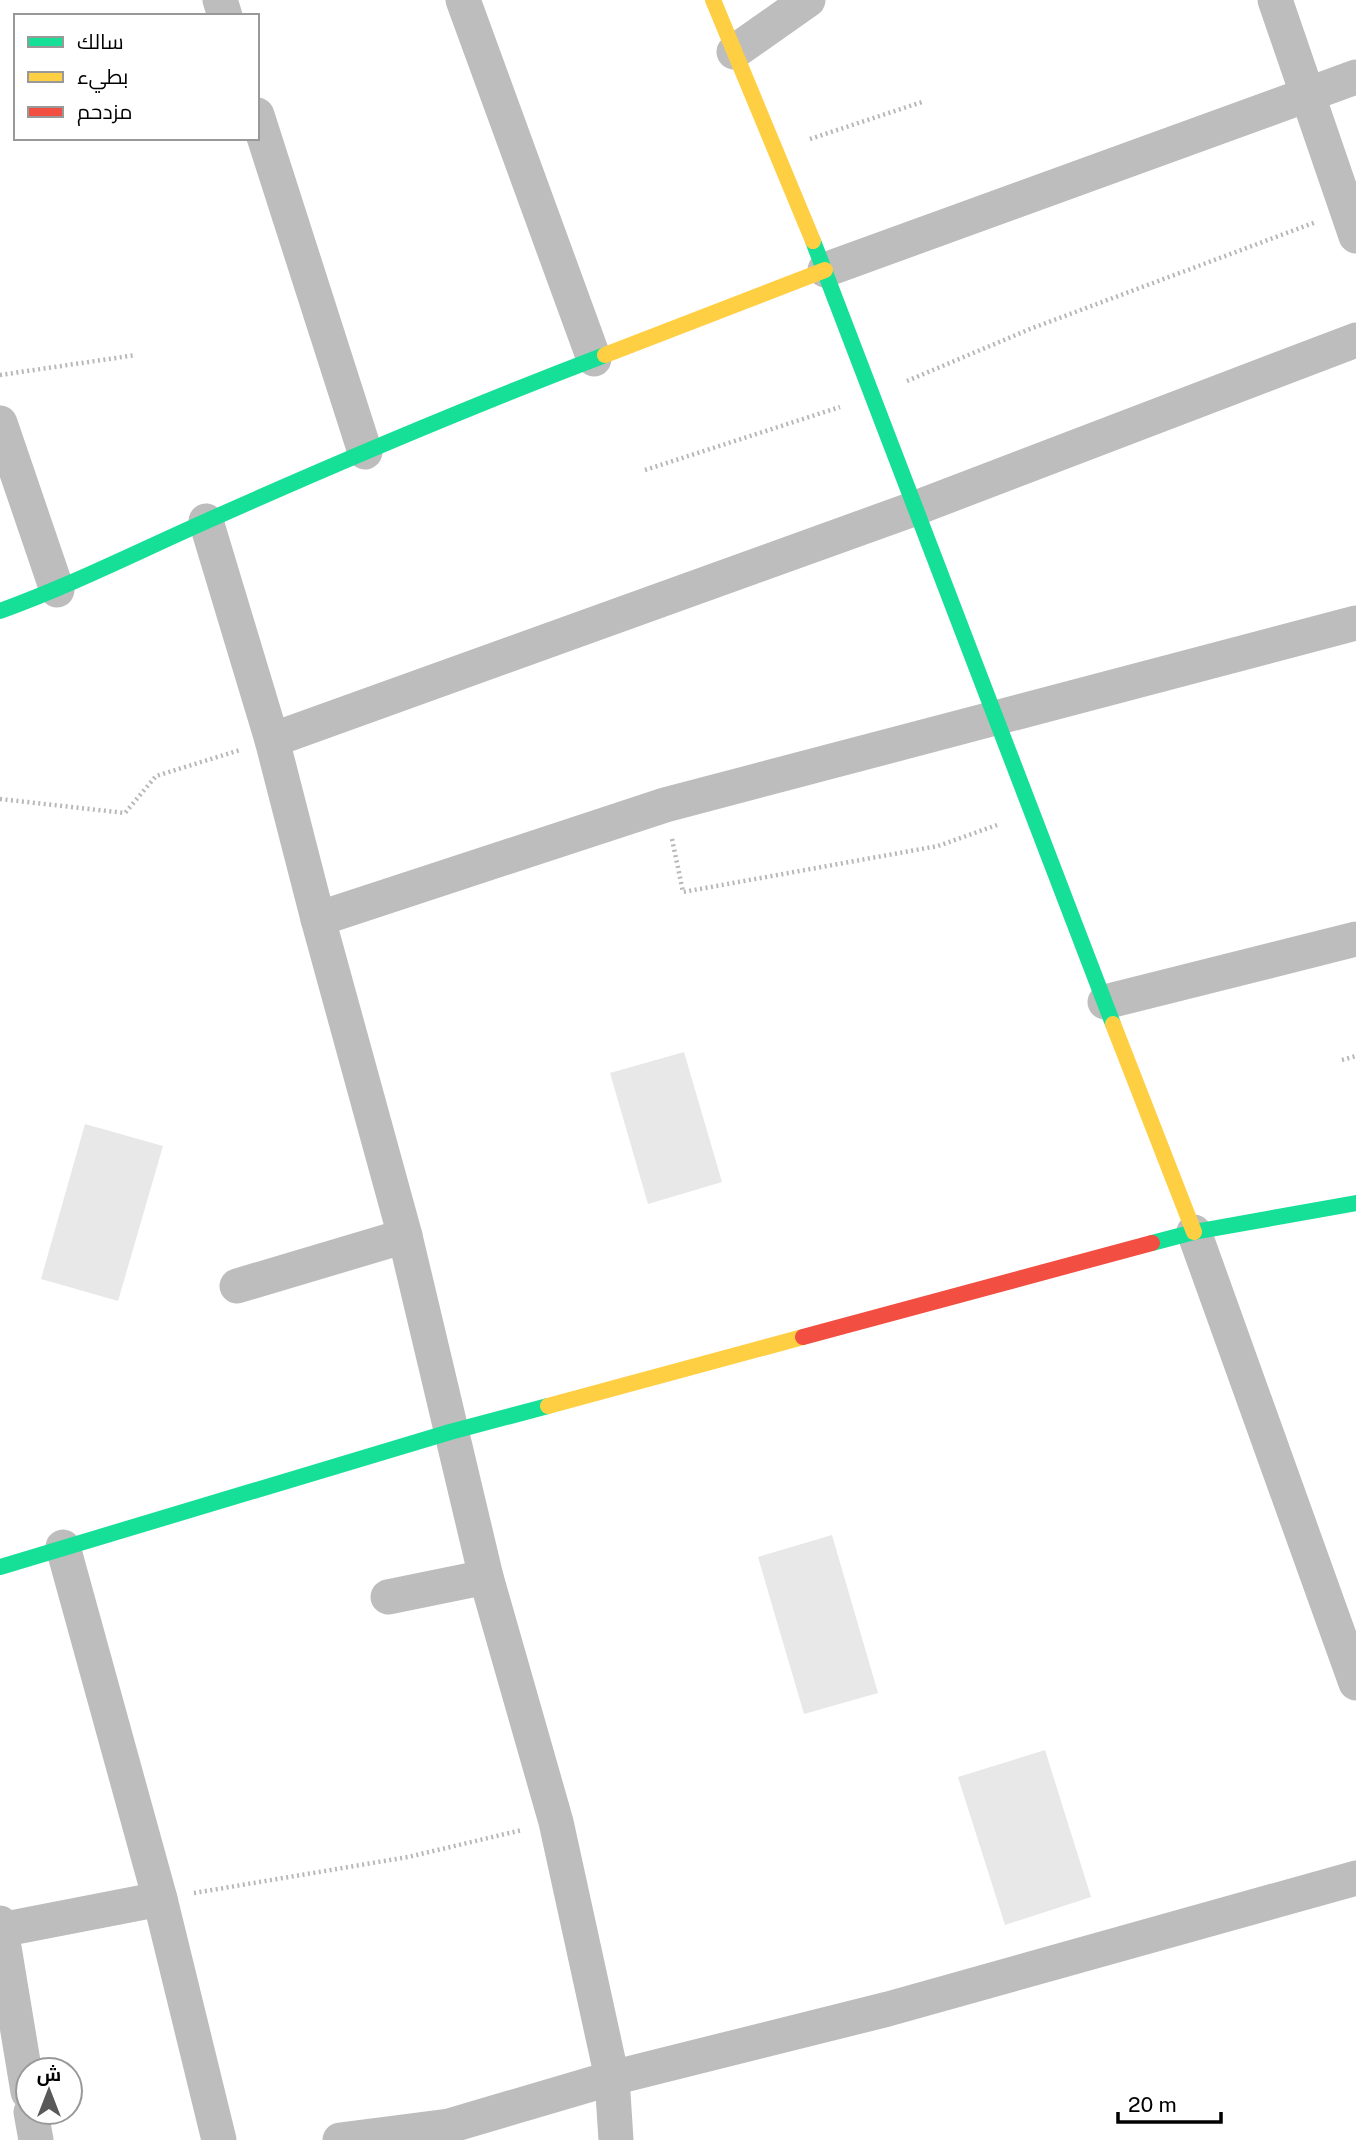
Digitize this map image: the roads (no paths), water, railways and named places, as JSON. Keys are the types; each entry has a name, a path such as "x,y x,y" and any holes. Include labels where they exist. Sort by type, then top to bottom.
{"street":[{"path":"463,0 594,359"},
{"path":"713,0 825,270 994,718 1194,1232 1356,1683"},
{"path":"734,52 808,0"},
{"path":"1275,0 1352,223"},
{"path":"0,611 57,590 365,452 594,359 825,270 1356,77"},
{"path":"259,121 365,452"},
{"path":"272,740 916,508 1356,340"},
{"path":"0,423 57,590"},
{"path":"206,521 272,740 405,1236 486,1577 556,1822 612,2078 616,2140"},
{"path":"318,919 665,805 1356,623"},
{"path":"1105,1002 1356,939"},
{"path":"0,1567 450,1432 1194,1232 1356,1203"},
{"path":"237,1286 405,1236"},
{"path":"63,1547 160,1899 219,2140"},
{"path":"388,1597 486,1577"},
{"path":"340,2140 449,2126 612,2078 888,2009 1356,1878"},
{"path":"22,2056 0,1928 160,1899"}]}
